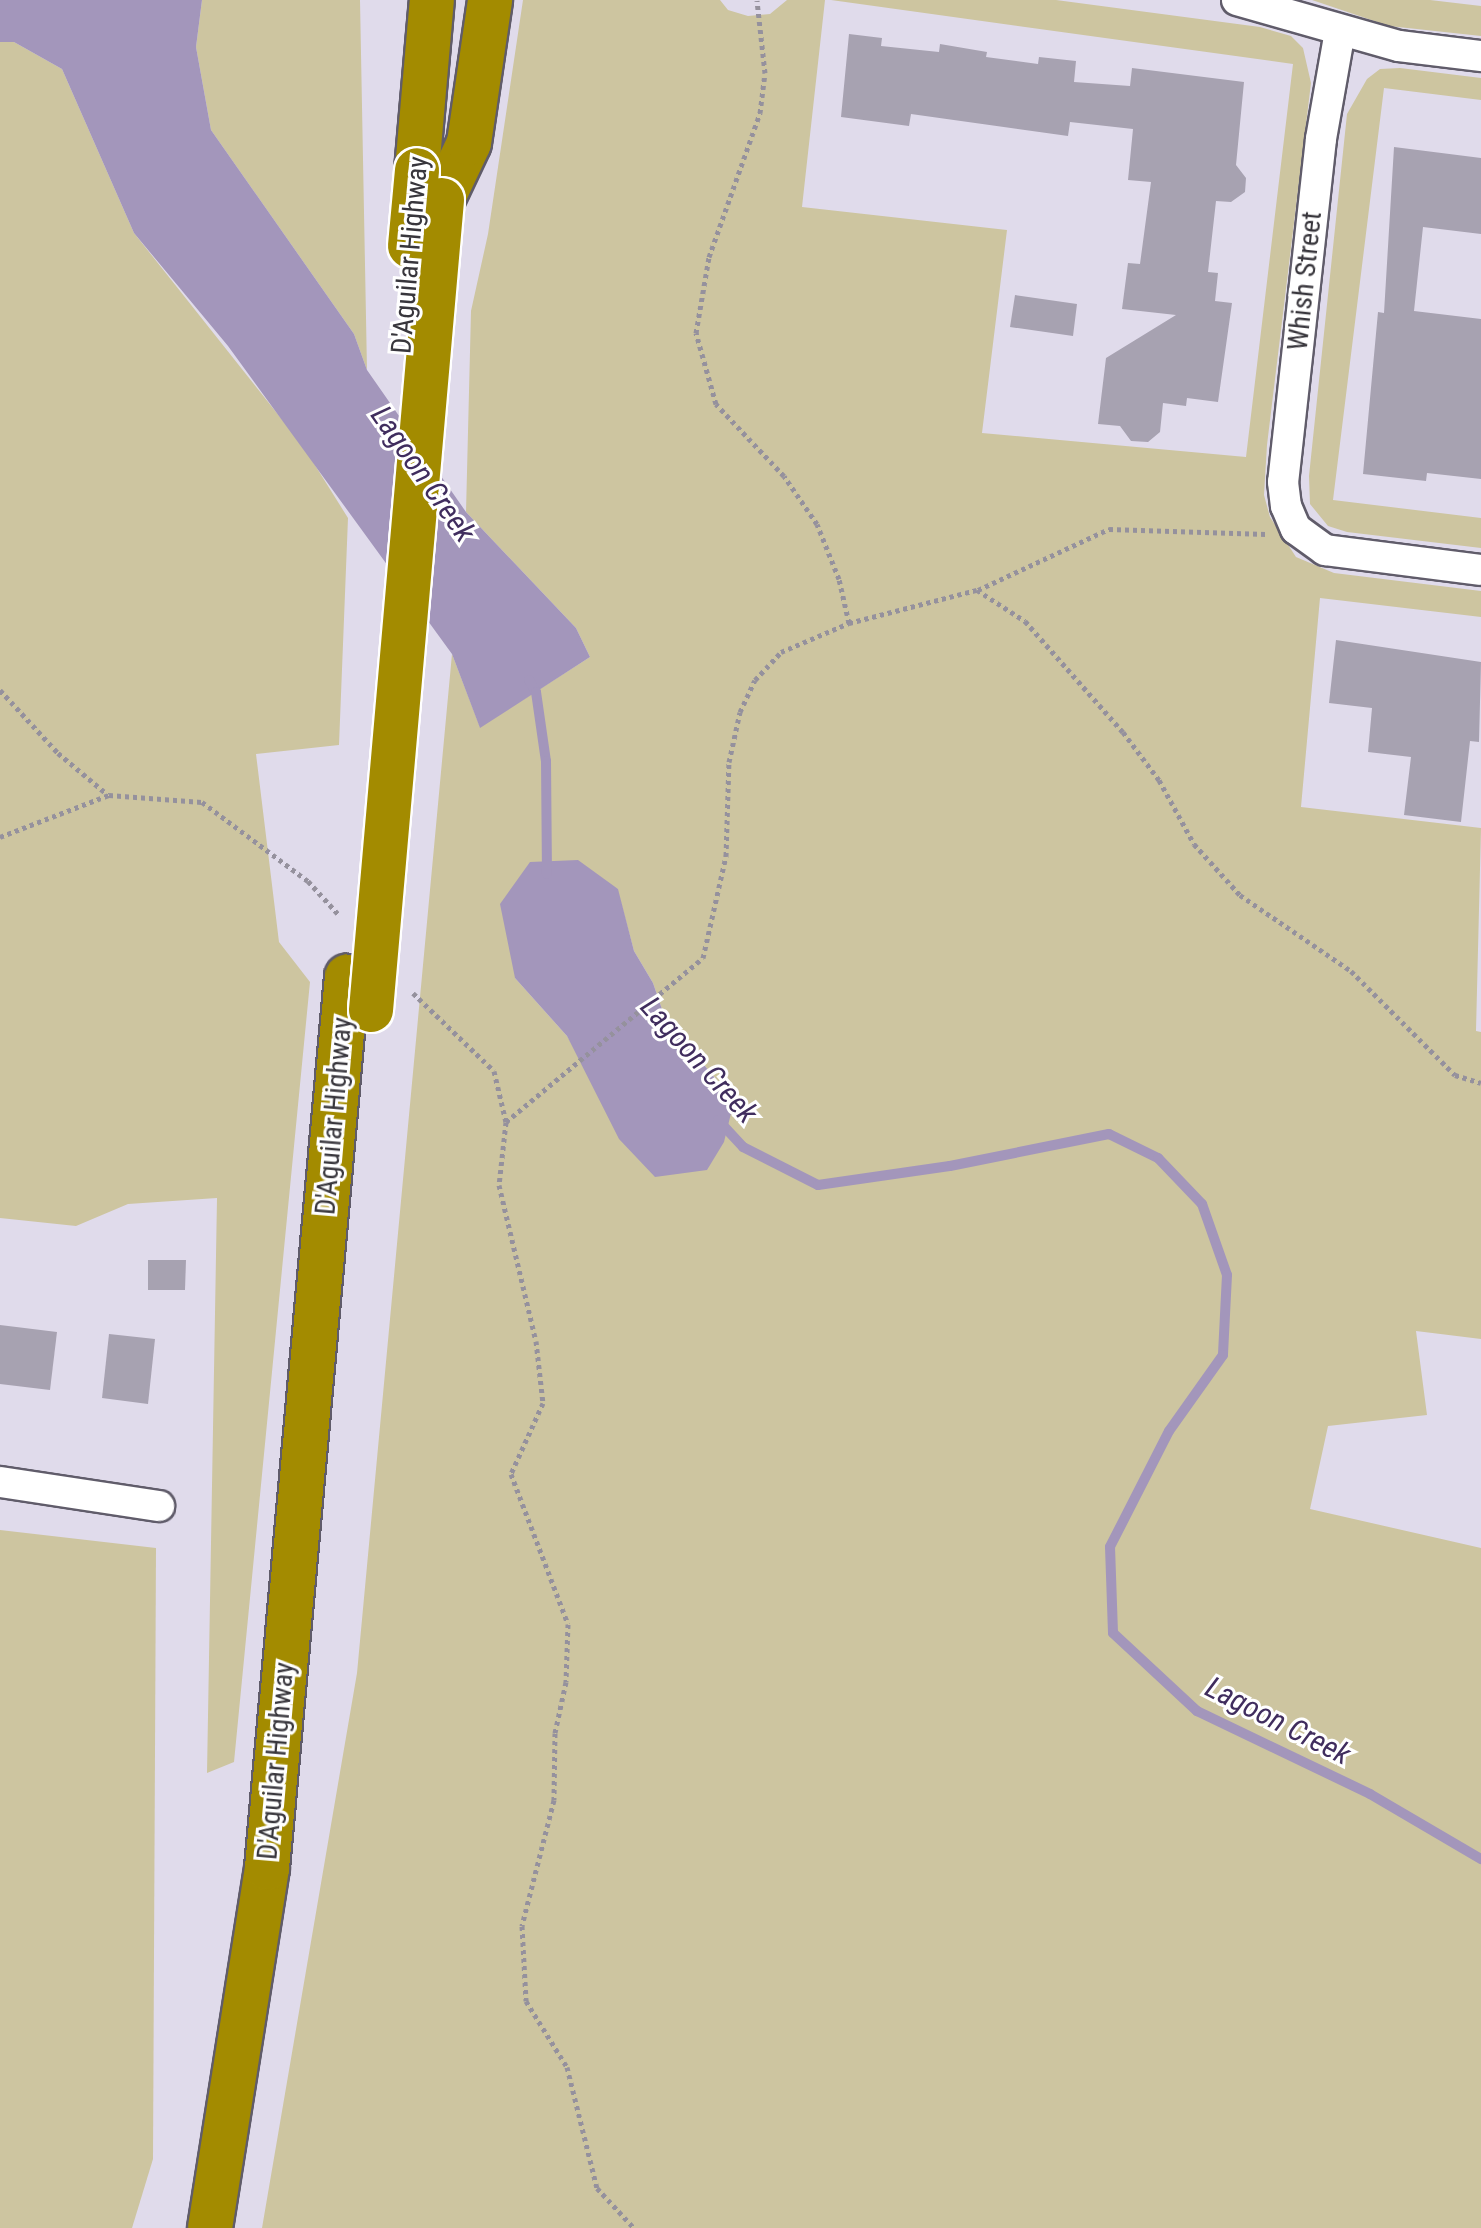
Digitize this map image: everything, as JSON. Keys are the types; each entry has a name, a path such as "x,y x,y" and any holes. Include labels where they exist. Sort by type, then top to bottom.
{"highway":[{"name":"D'Aguilar Highway","path":"240,2228 292,1894 374,991 430,185 432,0"},
{"name":"D'Aguilar Highway","path":"430,185 460,0"},
{"path":"430,185 469,143 490,0"},
{"name":"D'Aguilar Highway","path":"210,2228 267,1868 374,991"}],"street":[{"path":"1237,0 1399,46 1481,56"},
{"name":"Whish Street","path":"1296,529 1283,482 1326,96 1340,31"},
{"path":"1296,529 1325,550 1481,570"},
{"path":"0,1482 159,1506"}],"path":[{"path":"757,0 765,73 760,113 709,257 696,333 716,404 784,476 817,524 839,579 849,623"},
{"path":"506,1122 703,958 726,856 729,762 740,712 755,680 781,652 849,623 977,590 1109,529 1249,536 1296,529"},
{"path":"977,590 1025,621 1123,732 1159,780 1194,844 1240,895 1351,971 1455,1075 1481,1083"},
{"path":"0,690 58,753 109,795"},
{"path":"0,837 109,795 202,802 308,881 351,927"},
{"path":"374,991 494,1071 506,1122 499,1185 536,1341 543,1403 511,1474 568,1624 566,1682 555,1733 554,1800 522,1926 526,2001 567,2067 597,2188 634,2228"}],"shaded area":[{"path":"202,0 360,0 367,370 354,334 211,130 196,47"},
{"path":"523,0 720,0 728,10 748,16 770,14 787,0 825,0 802,207 1007,230 982,433 1246,457 1293,64 831,0 1056,0 1260,27 1291,36 1303,48 1311,83 1267,445 1264,495 1270,517 1296,557 1334,573 1481,591 1481,617 1320,598 1301,807 1481,828 1476,1031 1481,1032 1481,1339 1416,1331 1427,1415 1328,1426 1310,1509 1481,1548 1481,2228 262,2228 357,1673 452,654 480,727 590,657 576,628 466,512 471,311 488,234","holes":["617,888 634,951 653,983 665,1018 734,1101 595,1083 567,1036 515,978"]},
{"path":"1312,0 1430,0 1481,6 1481,36 1389,26"},
{"path":"0,42 14,42 62,69 134,233 303,446 348,518 339,745 256,754 279,942 310,982 234,1762 207,1773 217,1198 128,1204 76,1226 0,1218"},
{"path":"1400,68 1481,78 1481,100 1384,88 1333,500 1481,518 1481,548 1347,532 1328,526 1310,504 1309,476 1347,114 1367,79 1380,69"},
{"path":"0,1530 156,1548 153,2159 132,2228 0,2228"}],"water":[{"path":"0,0 202,0 196,47 211,130 354,334 367,370 466,512 576,628 590,657 480,728 452,654 228,346 134,233 62,69 14,42 0,42"},
{"path":"578,860 618,889 634,951 653,983 665,1018 734,1101 724,1142 707,1170 655,1177 619,1139 567,1036 515,978 500,904 530,862"}],"building":[{"path":"849,34 882,38 881,46 939,52 940,44 987,52 986,57 1038,64 1039,57 1076,61 1074,82 1130,86 1132,68 1244,82 1236,165 1246,178 1245,192 1231,202 1216,201 1208,272 1218,273 1215,301 1232,303 1218,402 1187,398 1186,406 1163,403 1160,432 1148,442 1131,441 1120,426 1098,424 1106,358 1176,315 1122,309 1128,263 1140,264 1151,182 1128,180 1133,129 1070,122 1068,136 911,114 909,126 841,117"},
{"path":"1394,147 1481,158 1481,234 1423,227 1414,311 1481,319 1481,479 1427,473 1426,481 1363,474 1378,312 1384,313"},
{"path":"1015,295 1077,304 1073,336 1010,327"},
{"path":"1336,640 1481,662 1479,742 1470,741 1461,822 1404,815 1411,757 1368,752 1372,708 1329,703"},
{"path":"148,1260 186,1260 185,1290 148,1290"},
{"path":"0,1325 57,1332 50,1390 0,1384"},
{"path":"109,1334 155,1339 148,1404 102,1398"}],"waterway":[{"name":"Lagoon Creek","path":"529,680 536,692 546,761 547,874"},
{"name":"Lagoon Creek","path":"718,1120 743,1147 818,1185 950,1166 1109,1134 1158,1158 1202,1204 1227,1275 1223,1355 1169,1431 1110,1547 1113,1633 1197,1711 1370,1794 1481,1859"}]}
